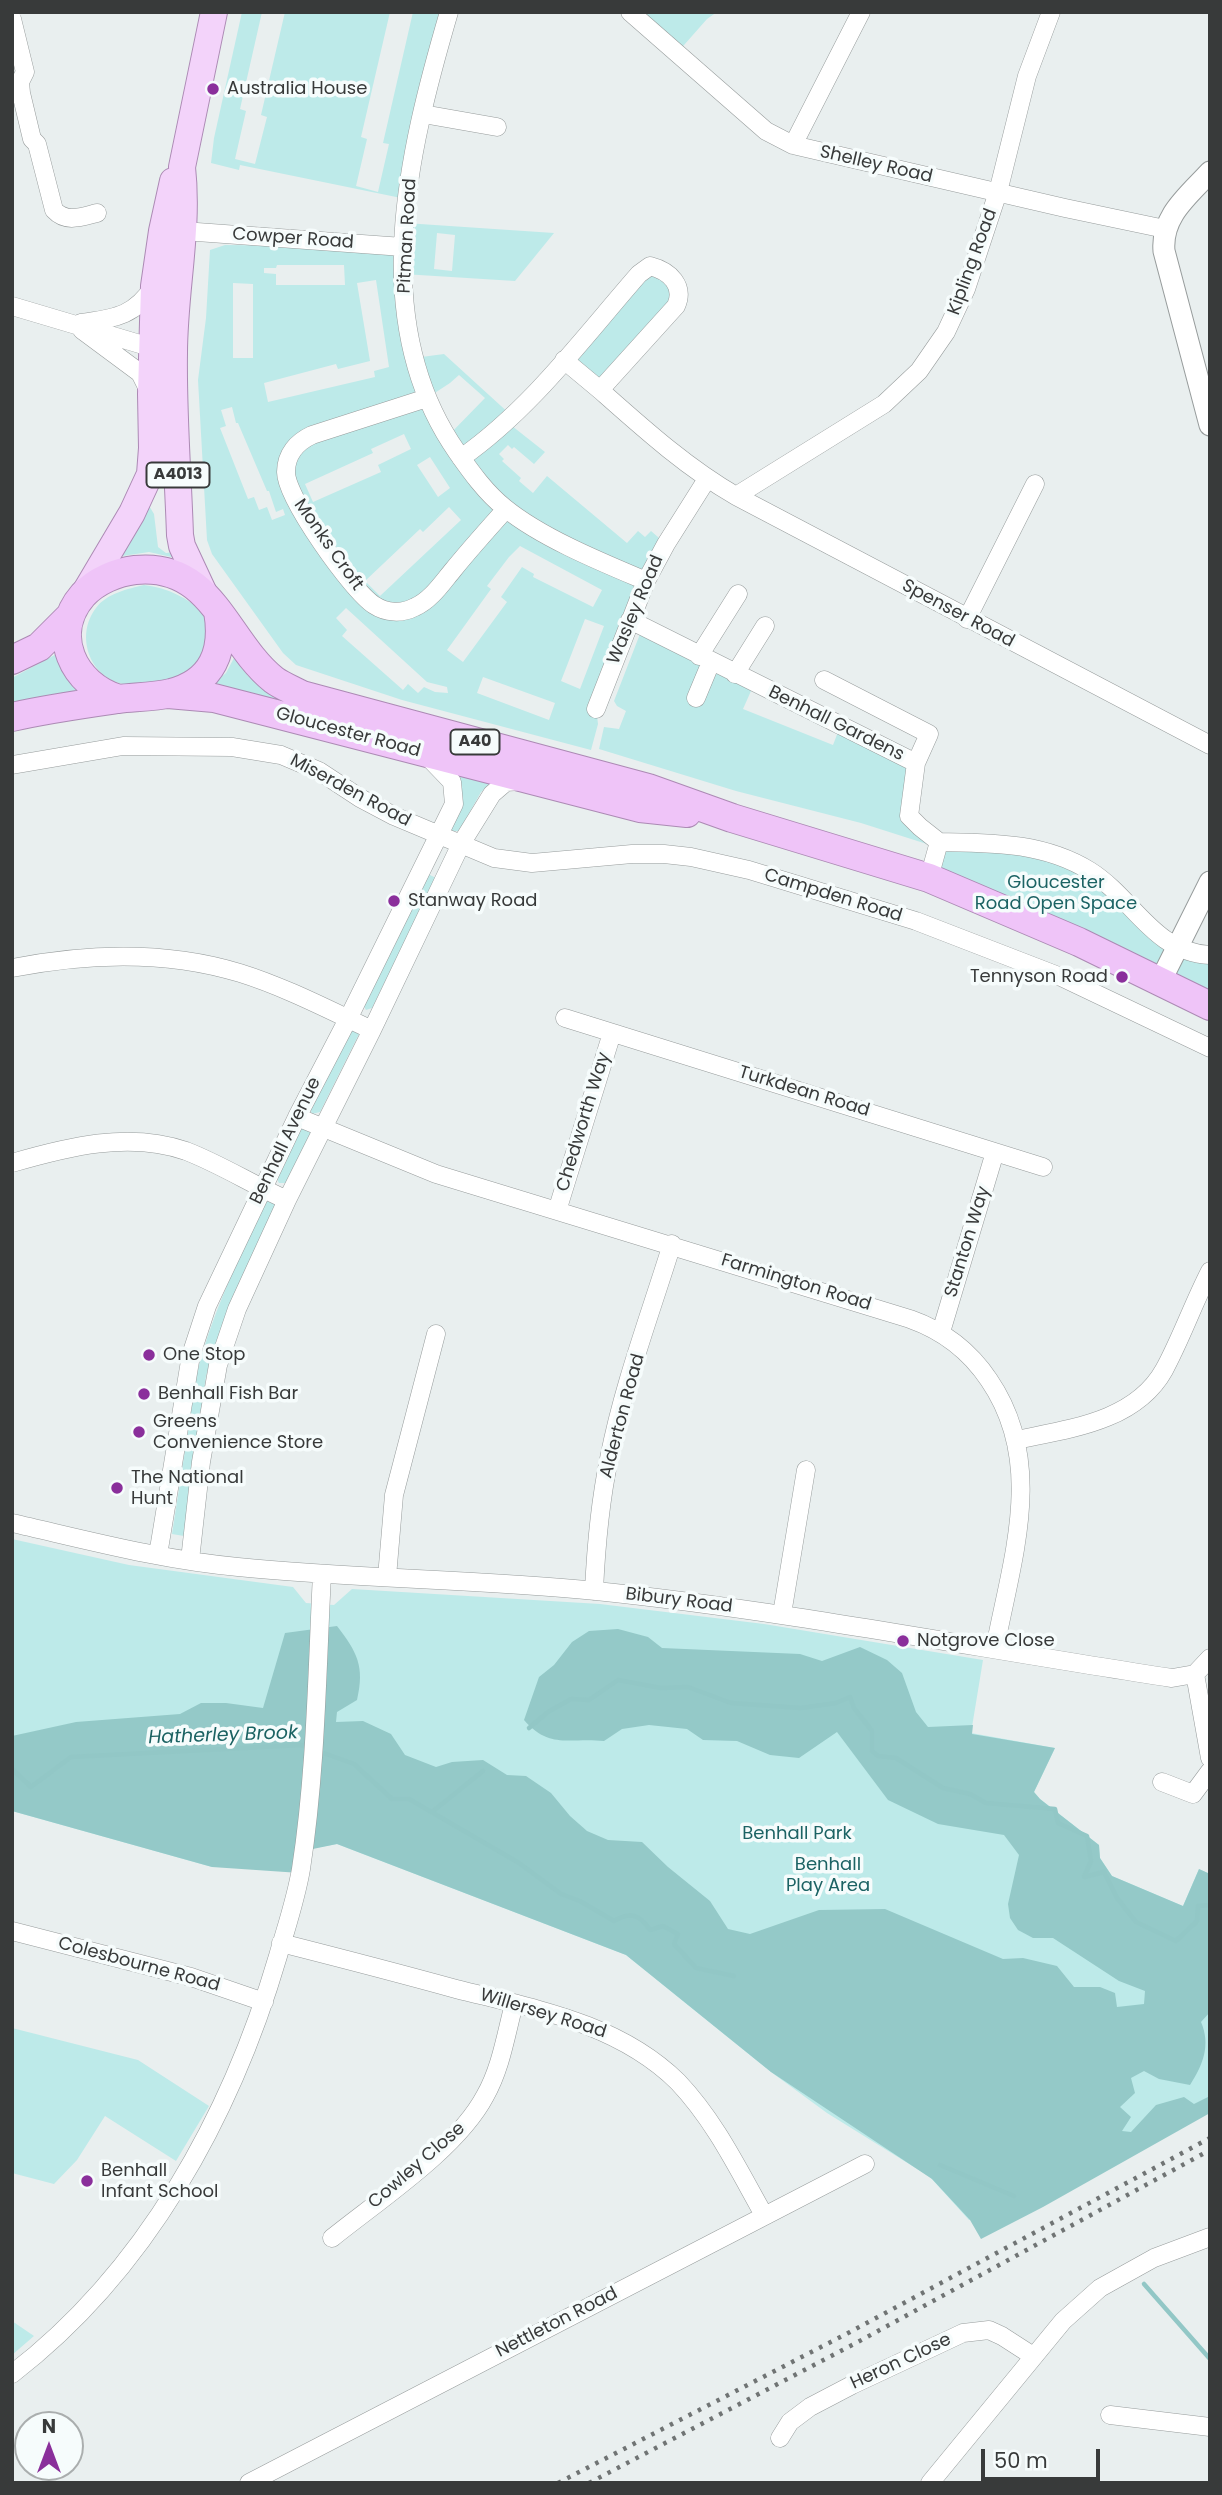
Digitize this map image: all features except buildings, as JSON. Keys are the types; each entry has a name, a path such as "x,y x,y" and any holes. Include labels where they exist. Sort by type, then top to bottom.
{"highway":[{"path":"12,660 39,647 100,581 123,572 162,570 184,578 211,601 221,628 220,647 215,660 205,675 188,687 169,694 119,699 12,718"},
{"name":"Gloucester Road","path":"211,601 274,680 302,695 648,788 732,818 929,878 1054,931 1210,1006"},
{"path":"76,605 69,649 77,670 91,685 119,699"},
{"name":"Gloucester Road","path":"169,694 214,698 640,808 732,818"}],"main road":[{"name":"A4013","path":"211,601 180,535 153,367 183,231 182,167 214,12"},
{"name":"A4013","path":"76,605 132,513 150,474 154,286 171,184 182,167"}],"street":[{"name":"Pitman Road","path":"449,12 423,114 407,200 403,247 402,288 405,319 426,398 435,418 461,458 485,489 506,509 540,531 646,581"},
{"name":"Shelley Road","path":"630,12 766,131 793,145 1165,229"},
{"path":"793,145 861,12"},
{"name":"Kipling Road","path":"736,496 869,415 919,371 946,332 957,311 998,192 1027,76 1051,12"},
{"path":"12,19 25,72 16,94 54,210 58,215 70,219 97,213"},
{"path":"423,114 498,127"},
{"path":"1210,172 1172,214 1165,229 1164,251 1210,425"},
{"name":"Cowper Road","path":"183,231 403,247"},
{"path":"461,458 487,440 512,416 639,274 650,266 661,270 681,291 676,306 600,390"},
{"path":"74,324 120,317 145,300 154,286"},
{"path":"12,306 74,324 153,367"},
{"path":"74,324 153,367"},
{"name":"Spenser Road","path":"564,360 677,457 707,479 967,619 1210,745"},
{"name":"Monks Croft","path":"426,398 312,435 298,443 290,455 286,471 288,484 304,515 338,565 374,605 389,611 407,610 429,597 506,509"},
{"name":"Wasley Road","path":"596,709 646,581 707,479"},
{"path":"967,619 1035,484"},
{"path":"696,698 705,659 738,594"},
{"name":"Benhall Gardens","path":"630,620 916,763 909,816 939,842"},
{"path":"735,674 765,626"},
{"path":"824,680 929,734 916,763"},
{"name":"Miserden Road","path":"12,765 123,746 195,745 268,752 306,764 360,798 438,835"},
{"name":"Benhall Avenue","path":"158,1555 197,1332 297,1117 454,804 452,782 425,754"},
{"name":"Benhall Avenue","path":"190,1560 201,1462 218,1365 237,1309 322,1127 372,1030 461,844 492,794 506,782 528,780"},
{"name":"Campden Road","path":"438,835 494,858 531,863 632,854 664,854 749,870 916,921 1013,958 1061,977 1210,1048"},
{"path":"929,878 939,842 1009,843 1042,850 1073,862 1105,881 1132,906 1150,929 1178,948 1194,954 1210,955"},
{"path":"1160,982 1210,881"},
{"path":"12,968 121,956 193,962 263,982 372,1030"},
{"name":"Turkdean Road","path":"565,1018 1043,1167"},
{"name":"Chedworth Way","path":"557,1211 612,1033"},
{"name":"Farmington Road","path":"297,1117 436,1174 672,1244 910,1319 941,1332 967,1352 983,1371 1003,1404 1020,1460 1022,1500 995,1648"},
{"path":"12,1163 99,1143 157,1144 186,1152 287,1200"},
{"name":"Stanton Way","path":"941,1332 995,1152"},
{"name":"Alderton Road","path":"594,1591 600,1511 611,1447 672,1244"},
{"path":"1016,1440 1105,1418 1137,1400 1163,1371 1210,1271"},
{"path":"387,1577 394,1494 436,1334"},
{"path":"782,1614 806,1470"},
{"name":"Bibury Road","path":"12,1524 158,1555 234,1567 594,1591 782,1614 1172,1678 1195,1674"},
{"path":"12,2374 52,2342 93,2301 117,2274 161,2213 218,2112 264,2002 300,1873 305,1840 322,1574"},
{"path":"1210,1658 1195,1674 1210,1758"},
{"path":"1162,1782 1193,1794 1210,1771"},
{"name":"Colesbourne Road","path":"12,1931 191,1976 264,2002"},
{"name":"Willersey Road","path":"281,1943 514,2004 603,2031 632,2046 662,2068 688,2093 709,2120 764,2216"},
{"name":"Cowley Close","path":"332,2238 445,2147 470,2119 490,2087 514,2004"},
{"name":"Nettleton Road","path":"249,2483 865,2164"},
{"path":"930,2483 1063,2321 1100,2288 1154,2258 1210,2237"},
{"name":"Heron Close","path":"780,2438 790,2422 810,2407 963,2333 989,2330 1033,2356"},
{"path":"1110,2415 1210,2427"}],"green space":[{"path":"242,12 262,12 240,109 246,111 235,159 255,164 267,117 261,115 285,12 390,12 361,137 367,139 356,186 378,192 389,144 383,143 413,12 449,12 406,199 240,165 239,170 211,163"},
{"path":"630,12 717,12 707,19 677,53"},
{"path":"405,223 554,233 515,281 403,274 414,358 444,354 512,416 507,422 545,452 534,464 508,445 499,454 504,459 502,461 521,478 519,481 533,493 547,476 627,543 638,531 645,537 651,531 666,544 596,708 598,724 591,750 402,700 296,665 283,653 212,554 207,540 198,380 206,318 210,250 225,245 403,247","holes":["437,233 455,235 452,271 434,269","277,265 344,265 345,285 276,285 276,274 264,273 264,268 276,268","376,280 389,367 374,371 375,377 268,402 264,383 336,364 338,369 370,361 357,283","233,283 253,284 253,358 233,358","459,375 485,398 447,437 427,398","232,407 236,423 269,491 276,512 283,509 285,515 272,520 267,507 259,510 254,497 248,499 220,428 226,426 221,410","404,434 411,449 378,465 381,472 313,502 305,484 373,453 371,449","430,457 450,488 438,497 417,465","449,507 461,520 380,596 365,581 420,529 423,532","520,546 602,590 593,607 533,577 534,574 522,567 501,597 507,602 463,662 447,650 491,589 487,586","346,608 427,682 447,687 448,693 435,692 424,687 418,693 408,684 403,690 342,636 347,630 336,618","585,619 604,626 580,689 561,681","483,677 555,703 549,720 477,693"]},
{"path":"645,268 681,291 600,390 564,360"},
{"path":"148,504 154,514 158,547 166,553 174,552 176,558 149,552 116,557"},
{"path":"144,585 177,595 206,614 209,650 187,677 147,685 123,684 101,673 89,654 87,630 96,608 112,595"},
{"path":"640,634 744,682 751,691 743,709 833,745 838,732 912,769 901,818 930,845 861,823 736,791 599,749 604,727 619,729 626,711 614,701"},
{"path":"62,651 92,695 12,709 12,678"},
{"path":"234,658 248,676 269,693 649,797 212,685 226,673"},
{"path":"453,768 496,779 481,792 459,831 452,831 451,825"},
{"name":"Gloucester Road Open Space","path":"939,842 1058,855 1142,918 1210,955 1210,1006 929,878"},
{"path":"426,873 436,878 372,1008 366,1010 362,1003"},
{"path":"356,1028 359,1034 320,1112 312,1114 310,1108 349,1029"},
{"path":"306,1126 311,1132 286,1183 279,1183 276,1177 299,1128"},
{"path":"266,1199 276,1205 229,1310 206,1376 184,1536 172,1534 197,1373 203,1351 227,1285"},
{"name":"Benhall Park","path":"12,1539 129,1565 293,1587 306,1603 334,1605 352,1589 600,1604 764,1624 983,1660 971,1733 1055,1748 1034,1792 1099,1845 1100,1858 1112,1876 1183,1906 1199,1869 1210,1874 1210,2110 969,2220 930,2177 827,2113 771,2072 626,1955 337,1844 212,1867 12,1811"},
{"path":"12,2028 138,2060 209,2106 176,2161 105,2116 77,2160 54,2184 12,2173"},
{"path":"12,2321 34,2336 12,2355"}],"shaded area":[{"name":"Benhall Park","path":"337,1626 358,1660 360,1678 357,1700 337,1712 336,1722 363,1721 391,1734 405,1755 436,1767 452,1762 483,1760 507,1775 526,1776 551,1793 587,1831 608,1840 642,1842 710,1901 728,1929 750,1934 819,1910 885,1909 1003,1959 1023,1958 1057,1966 1074,1987 1100,1987 1115,1993 1117,2007 1144,2004 1145,1991 1119,1981 1053,1938 1033,1938 1018,1930 1010,1918 1008,1904 1019,1855 1004,1835 938,1824 888,1800 837,1732 799,1758 770,1755 737,1741 703,1740 687,1729 649,1725 622,1729 604,1741 552,1739 524,1720 539,1677 554,1665 572,1642 589,1631 618,1629 648,1637 662,1648 800,1654 822,1661 860,1647 887,1660 902,1673 916,1712 928,1727 973,1725 972,1734 1055,1748 1034,1792 1099,1845 1100,1858 1112,1876 1183,1906 1199,1869 1210,1874 1210,2012 1201,2022 1205,2047 1199,2070 1190,2085 1159,2079 1144,2071 1131,2078 1135,2093 1120,2107 1131,2117 1122,2131 1131,2132 1156,2105 1184,2097 1194,2104 1210,2096 1210,2113 981,2239 970,2220 932,2179 771,2072 626,1955 337,1844 303,1851 300,1873 212,1867 12,1811 12,1736 76,1722 180,1714 201,1703 263,1708 285,1633"}],"waterway":[{"name":"Hatherley Brook","path":"529,1728 548,1712 571,1699 589,1700 618,1680 661,1688 688,1687 731,1703 801,1708 836,1703 850,1697 854,1708 872,1731 872,1751 878,1756 896,1758 943,1788 970,1794 986,1803 1055,1809 1058,1823 1087,1836 1091,1861 1084,1877 1104,1872 1117,1898 1136,1922 1176,1941 1197,1921 1198,1906 1210,1905"},
{"name":"Hatherley Brook","path":"12,1769 31,1787 71,1757 301,1745 310,1748"},
{"name":"Hatherley Brook","path":"318,1751 354,1764 392,1799 409,1799 519,1863 561,1894 580,1901 614,1921 625,1916 635,1916 650,1930 663,1926 678,1934 674,1944 696,1968 734,1976"},
{"name":"Hatherley Brook","path":"432,1812 483,1771"},
{"name":"Hatherley Brook","path":"940,2165 1014,2196"},
{"path":"1144,2284 1210,2359"}],"railway":[{"path":"558,2483 850,2332 1210,2138"},
{"path":"589,2483 856,2343 1210,2150"}],"place":[{"name":"Australia House","path":"213,89"},
{"name":"Stanway Road","path":"394,901"},
{"name":"Tennyson Road","path":"1122,977"},
{"name":"One Stop","path":"149,1355"},
{"name":"Benhall Fish Bar","path":"144,1394"},
{"name":"Greens Convenience Store","path":"139,1432"},
{"name":"The National Hunt","path":"117,1488"},
{"name":"Notgrove Close","path":"903,1641"},
{"name":"Benhall Infant School","path":"87,2181"}],"park label":[{"name":"Benhall Play Area","path":"828,1875"}]}
